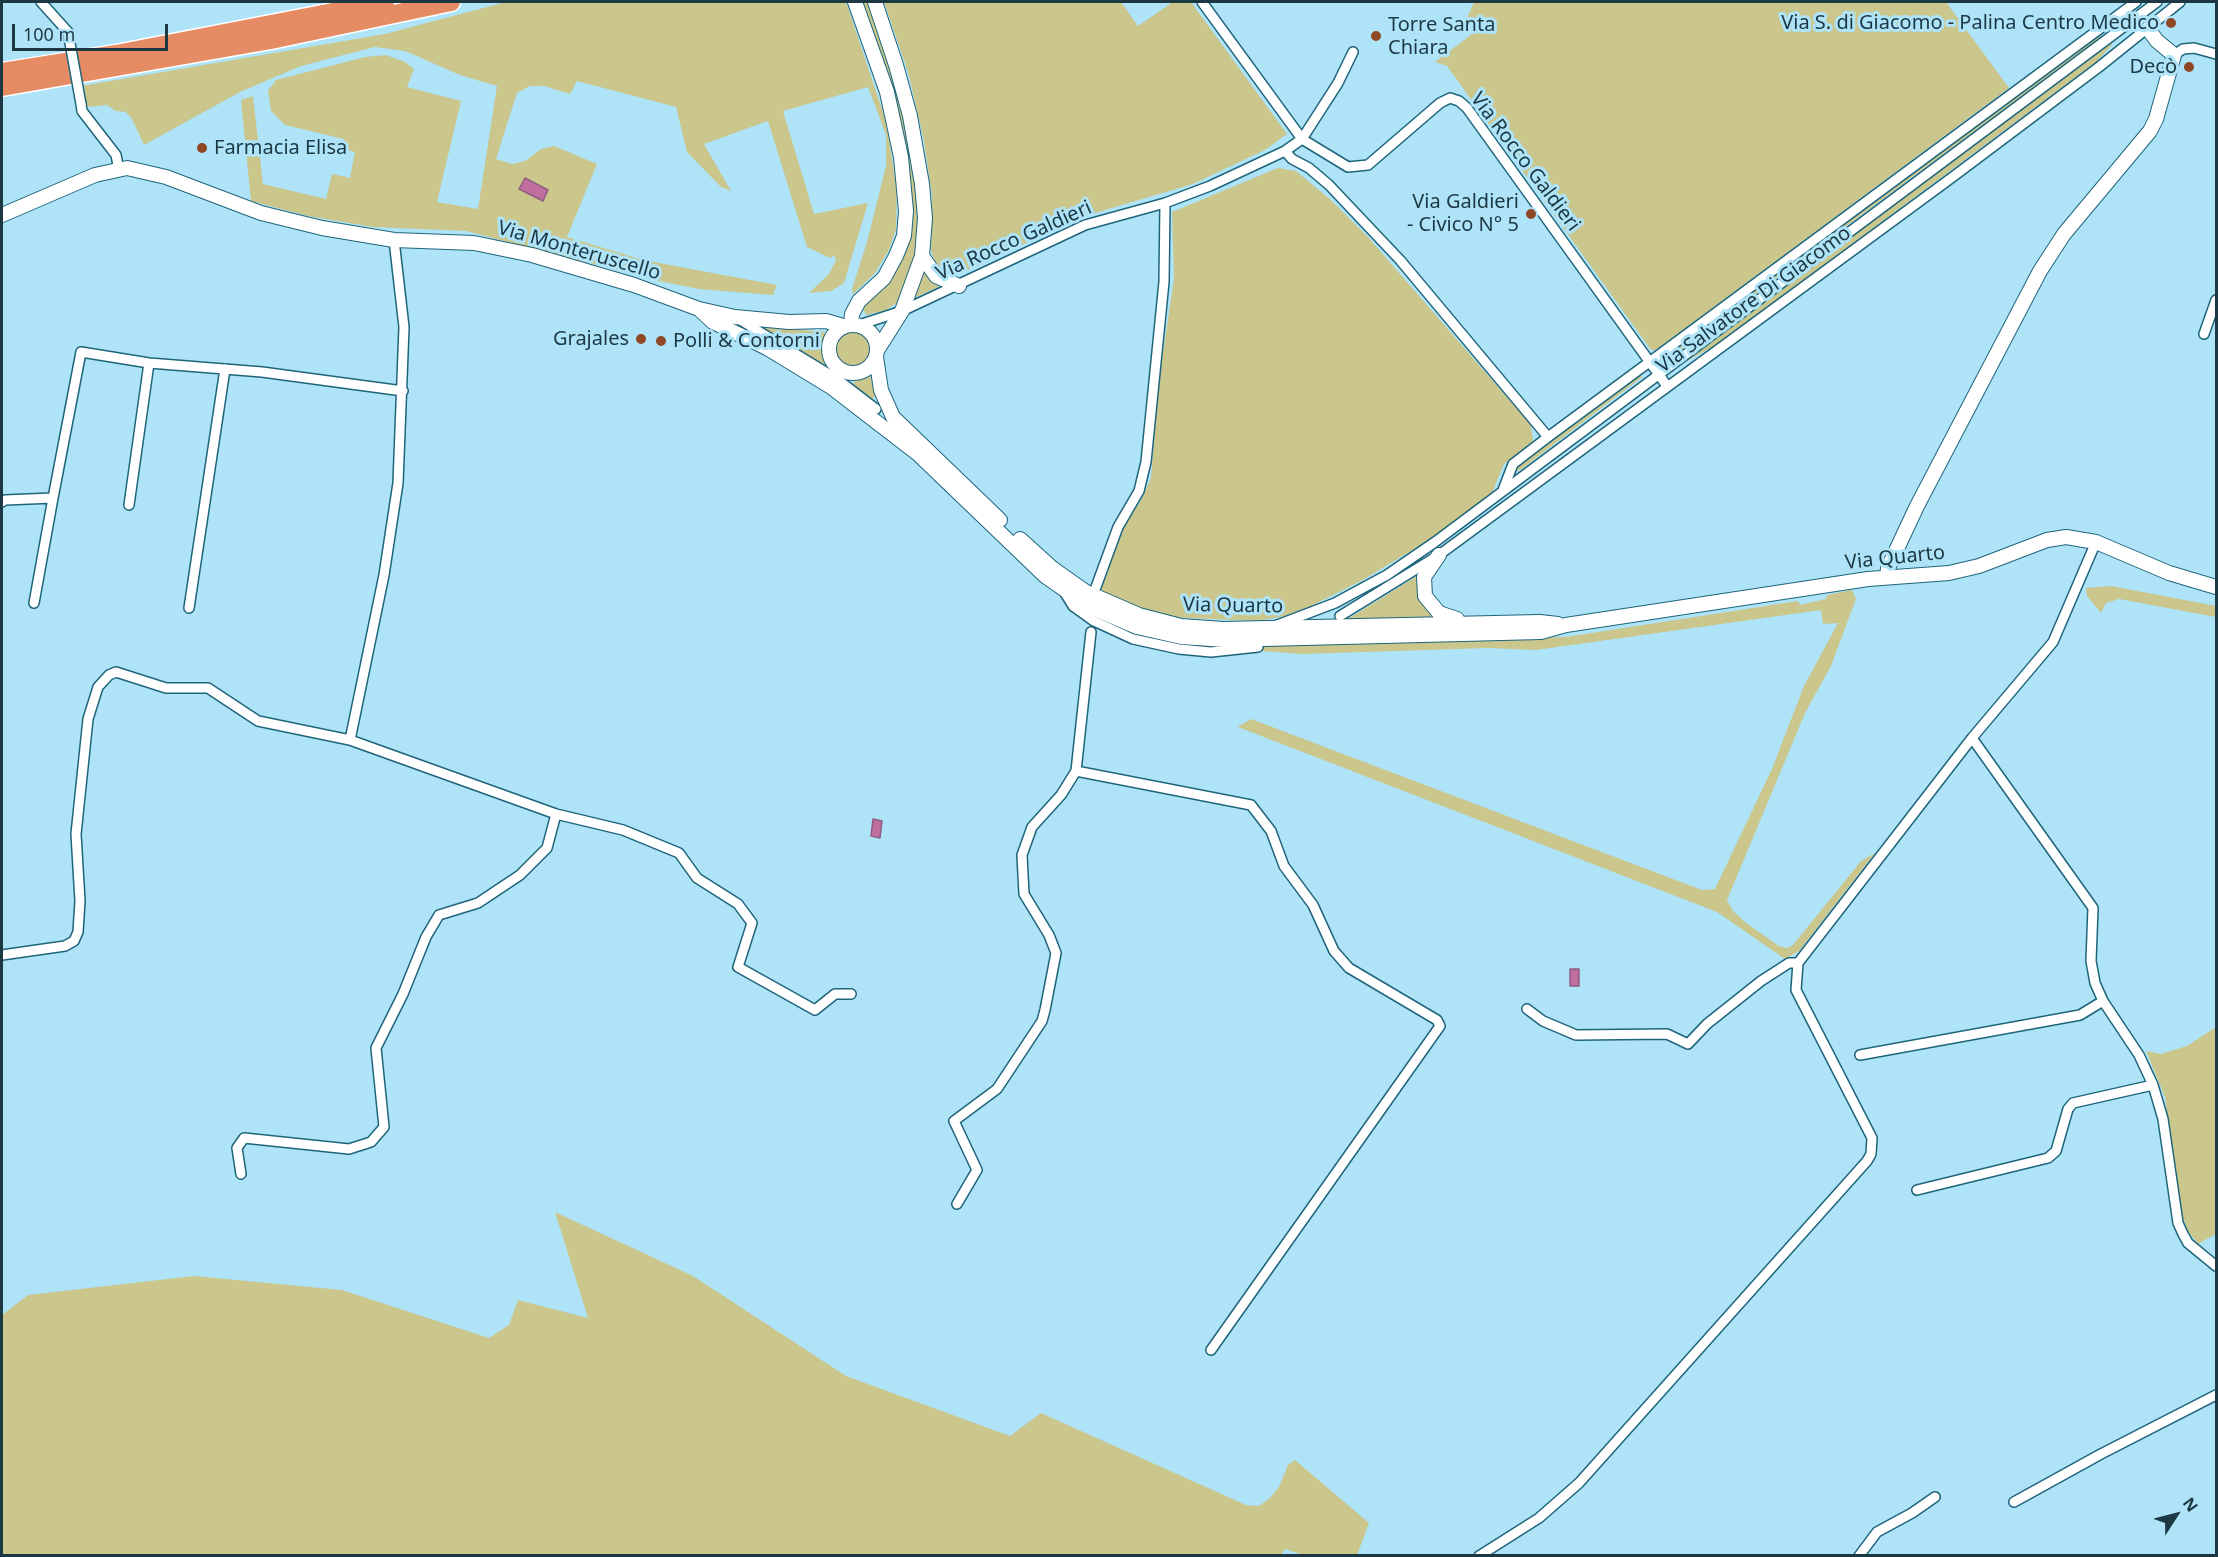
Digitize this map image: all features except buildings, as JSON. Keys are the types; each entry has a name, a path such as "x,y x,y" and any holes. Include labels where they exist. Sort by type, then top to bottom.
{"highway":[{"path":"2,72 116,54 385,2"},
{"path":"2,87 271,40 451,2"}],"street":[{"path":"40,2 68,32 82,111 116,155 118,170"},
{"path":"826,321 859,301 884,278 904,236 906,205 901,157 887,92 855,2"},
{"path":"837,379 862,372 877,353 902,311 922,256 924,201 915,138 896,65 875,2"},
{"path":"1202,2 1302,139 1338,82 1353,52"},
{"name":"Via Salvatore Di Giacomo","path":"1503,490 1513,464 1548,436 2136,2"},
{"path":"2156,2 2165,15"},
{"name":"Via Salvatore Di Giacomo","path":"1272,627 1335,603 1387,574 1503,490 2156,2"},
{"name":"Via Salvatore Di Giacomo","path":"1340,616 1439,555 1954,176 2148,29 2180,2"},
{"path":"2148,29 2157,41 2174,55"},
{"path":"1887,577 1888,568 1917,506 2040,271 2064,234 2150,131 2156,119 2174,55 2194,48 2217,54"},
{"name":"Via Rocco Galdieri","path":"851,325 902,311 1085,225 1165,203 1210,186 1285,151 1302,139 1341,163 1355,168 1362,167 1374,162 1444,100 1450,98 1460,101 1667,386"},
{"path":"1285,151 1292,159 1309,168 1329,185 1400,260 1548,436"},
{"name":"Via Monteruscello","path":"2,215 95,175 127,168 146,171 261,213 322,228 394,240 474,243 532,255 634,285 699,309 713,322 837,379 1030,562 1064,591"},
{"path":"1096,587 1118,527 1139,490 1146,462 1164,282 1165,203"},
{"path":"350,740 393,526 403,391 404,327 394,240"},
{"path":"922,256 936,276 959,286"},
{"path":"2204,334 2217,300"},
{"path":"851,325 852,314 859,301"},
{"path":"699,309 735,317 789,322 826,321 851,325 873,334 877,353"},
{"path":"735,317 837,379 876,409"},
{"path":"837,379 829,344 837,330 851,325"},
{"path":"34,603 81,352 149,363 225,369 403,391"},
{"name":"Via Quarto","path":"877,353 881,390 893,417 964,482 1032,551 1070,581 1118,608 1160,621 1202,628 1540,622 1566,625"},
{"path":"129,505 149,363"},
{"path":"189,608 225,369"},
{"path":"2,502 53,498"},
{"name":"Via Quarto","path":"1064,591 1088,606 1137,627 1206,640 1542,632 1566,625 1887,577 1964,570 2057,538 2096,542 2169,573 2217,588"},
{"path":"1479,1556 1539,1518 1579,1483 1871,1154 1872,1138 1796,990 1798,963 1972,738 2053,642 2096,542"},
{"path":"1439,555 1424,578 1425,596 1439,613 1464,623"},
{"path":"1064,591 1073,606 1094,621 1133,639 1179,649 1211,652 1258,647"},
{"path":"957,1204 977,1170 954,1121 997,1089 1042,1021 1045,1010 1056,953 1024,894 1022,855 1032,827 1061,795 1076,771 1091,632"},
{"path":"2,955 65,946 74,940 78,932 80,901 76,834 88,719 98,687 109,675 122,673 166,688 208,688 258,721 350,740 556,814 623,830 679,853 697,878 738,904 752,923 738,967 815,1010 836,994 851,994"},
{"path":"1972,738 2093,908 2091,972 2103,1001 2139,1055 2153,1085 2163,1119 2178,1223 2188,1243 2217,1266"},
{"path":"1076,771 1251,805 1271,831 1284,866 1313,905 1334,951 1349,968 1437,1020 1440,1026 1211,1350"},
{"path":"241,1173 237,1148 238,1142 244,1138 349,1149 371,1142 384,1127 376,1048 403,994 426,937 439,915 478,903 520,875 547,848 556,814"},
{"path":"1527,1010 1543,1021 1576,1035 1667,1034 1688,1044 1707,1024 1761,981 1789,963 1798,963"},
{"path":"1860,1055 2080,1015 2103,1001"},
{"path":"1917,1191 2048,1158 2056,1151 2068,1109 2073,1104 2153,1085"},
{"path":"2014,1502 2101,1454 2217,1395"},
{"path":"1859,1556 1877,1532 1935,1497"}],"shaded area":[{"path":"506,2 846,2 886,121 897,191 896,229 889,250 875,273 853,294 852,289 867,242 886,166 886,135 868,87 783,111 814,214 868,203 844,283 831,291 809,293 829,274 836,260 834,255 830,258 807,247 768,121 704,144 731,191 721,187 687,152 676,107 577,81 570,94 544,86 530,86 517,93 496,159 512,164 525,161 541,149 554,146 597,164 567,237 643,260 777,285 773,295 699,289 659,281 466,231 373,227 308,216 251,201 241,100 253,96 263,184 326,199 332,174 350,178 355,152 343,149 344,139 285,125 271,111 268,91 276,80 365,57 386,55 405,62 414,69 407,87 461,101 437,202 478,209 497,86 460,75 405,51 375,47 301,66 240,92 144,145 132,119 126,112 116,111 107,105 87,107 81,86 385,34"},
{"path":"862,2 869,2 901,97 917,185 919,217 915,257 899,301 886,310 866,315 862,306 909,239 913,213 901,129 886,68"},
{"path":"884,2 1121,2 1138,26 1173,2 1191,2 1287,134 1265,150 1193,184 1085,216 956,275 951,275 937,267 931,251 932,195 923,136 908,72"},
{"path":"1474,2 1946,2 2009,88 1656,350 1651,350 1447,66 1435,62 1476,31 1467,18"},
{"path":"2099,35 2101,37 1662,363 1660,360"},
{"path":"2110,43 2112,45 2096,62 1719,343 1680,365"},
{"path":"1278,168 1296,171 1331,200 1368,237 1531,425 1533,441 1504,464 1492,493 1434,537 1361,581 1311,606 1285,616 1257,621 1167,617 1100,594 1122,529 1140,502 1151,478 1159,379 1174,279 1172,212"},
{"path":"525,178 548,190 543,201 519,189"},
{"path":"924,272 940,286 914,298 913,297"},
{"path":"756,326 825,332 823,347 826,365"},
{"path":"854,329 861,330 867,335 872,341 872,355 867,361 861,366 854,367 847,366 841,361 836,355 835,348 836,341 841,335 847,330"},
{"path":"870,375 875,397 872,399 853,384 856,379"},
{"path":"1641,375 1642,377 1519,471 1516,468"},
{"path":"1420,574 1432,615 1428,620 1343,621 1341,618 1351,617"},
{"path":"2111,586 2216,606 2216,617 2119,599 2106,603 2101,613 2087,596 2086,588"},
{"path":"1852,590 1856,599 1831,666 1805,713 1727,900 1733,911 1746,923 1779,946 1787,948 1793,945 1861,861 1875,853 1799,951 1785,959 1717,912 1238,727 1251,719 1702,890 1715,889 1772,769 1804,686 1838,623 1823,624 1821,610 1536,650 1489,648 1302,654 1261,651 1259,643 1290,645 1566,637 1798,601 1800,605 1826,599 1827,595"},
{"path":"873,819 882,821 880,838 871,836"},
{"path":"1570,969 1579,969 1579,986 1570,986"},
{"path":"2216,1027 2216,1234 2198,1244 2188,1231 2181,1213 2165,1097 2146,1051 2161,1054 2187,1046"},
{"path":"555,1212 693,1276 846,1376 1010,1436 1041,1413 1246,1505 1259,1506 1270,1498 1279,1487 1288,1465 1295,1460 1369,1523 1357,1555 1303,1555 1285,1549 1280,1556 2,1555 2,1315 28,1295 194,1276 342,1290 489,1338 509,1325 518,1300 588,1318"}],"place":[{"name":"Via S. di Giacomo - Palina Centro Medico","path":"2171,23"},
{"name":"Torre Santa Chiara","path":"1376,36"},
{"name":"Decò","path":"2189,67"},
{"name":"Farmacia Elisa","path":"202,148"},
{"name":"Via Galdieri - Civico N° 5","path":"1531,214"},
{"name":"Grajales","path":"641,339"},
{"name":"Polli & Contorni","path":"661,341"}]}
